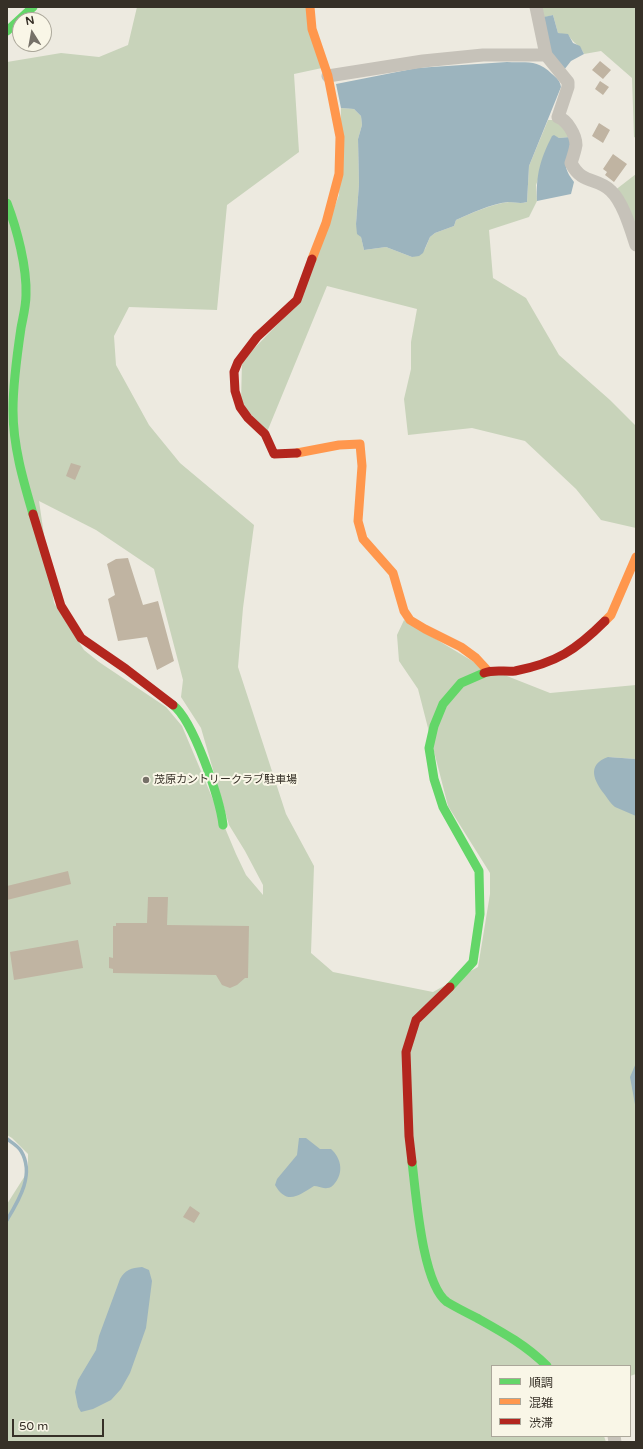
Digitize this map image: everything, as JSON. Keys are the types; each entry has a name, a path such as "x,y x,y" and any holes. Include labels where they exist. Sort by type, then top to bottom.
{"street":[{"path":"7,31 33,7"},
{"path":"310,7 312,29 328,76 340,137 339,174 326,223 297,300 257,337 238,362 234,382 236,399 248,418 265,434 274,454 304,453 346,444 360,444 362,455 358,521 364,540 384,561 396,579 406,615 422,628 451,641 468,651 480,661 488,671"},
{"path":"536,7 546,55 568,82 568,87 558,117 563,118 573,133 576,144 571,163 576,172 583,178 610,190 617,197 636,245"},
{"path":"328,76 445,58 483,55 546,55"},
{"path":"7,203 13,218 22,259 26,295 16,362 13,410 16,443 22,477 61,606 81,638 126,669 178,709 190,726 220,810 223,825"},
{"path":"546,1365 534,1353 505,1333 446,1301 433,1282 423,1243 409,1136 406,1093 406,1052 416,1020 445,993 473,962 480,914 479,871 444,807 434,779 429,748 434,726 442,704 461,683 488,671 512,671 539,666 553,661 584,642 611,615 636,557"}],"green space":[{"path":"137,7 306,7 322,68 294,74 299,152 227,205 217,310 129,307 114,336 116,365 149,425 180,463 254,525 243,608 238,667 286,814 314,866 311,953 333,972 433,992 478,967 490,894 490,873 448,806 418,689 399,661 397,635 404,620 479,665 550,693 636,685 636,759 608,757 636,808 636,1374 631,1376 631,1365 491,1365 491,1437 604,1437 606,1442 7,1442 7,1204 28,1171 28,1154 7,1135 7,62 61,53 99,57 128,45","holes":["39,501 96,530 154,569 183,680 181,697 201,728 229,825 263,885 263,895 246,875 182,726 166,707 99,662 84,650 54,603"]},
{"path":"540,7 636,7 636,138 634,137 632,78 601,51 584,54 569,36 558,33 553,15 542,18"},
{"path":"341,108 354,109 361,116 362,125 358,139 359,184 356,224 364,250 386,247 412,257 425,249 430,237 435,233 454,226 456,220 495,205 509,202 527,202 529,166 548,120 559,120 570,137 559,138 554,136 536,185 537,201 529,217 489,230 493,278 526,298 559,355 610,400 636,426 636,528 601,520 576,489 525,441 472,428 408,435 404,399 411,369 411,342 417,309 327,286 267,432 241,403 242,361 299,302 339,195"},
{"path":"636,174 636,238 614,191"}],"water":[{"path":"553,15 558,33 568,34 573,43 580,46 584,54 571,61 564,70 551,52 544,17"},
{"path":"527,62 542,66 557,78 561,87 529,166 527,202 508,202 495,205 481,209 456,220 454,226 435,233 430,237 423,253 419,256 412,257 386,247 364,250 361,237 357,234 356,224 359,184 358,139 362,125 361,116 354,109 341,108 336,84 417,68"},
{"path":"554,135 559,138 570,137 566,169 574,182 571,194 537,201 537,183 540,167 548,145 552,136"},
{"path":"608,757 636,759 636,816 615,807 601,790 595,779 594,769 601,760"},
{"path":"636,1063 636,1110 630,1077"},
{"path":"299,1138 306,1138 320,1149 331,1149 339,1161 340,1174 335,1183 328,1188 314,1186 298,1195 289,1197 284,1195 275,1185 277,1179 297,1155"},
{"path":"142,1267 149,1270 152,1281 146,1328 130,1373 121,1389 111,1400 93,1409 81,1412 78,1407 75,1392 78,1380 96,1350 99,1336 120,1279 124,1273 129,1270"}],"building":[{"path":"600,61 611,70 603,79 592,70"},
{"path":"600,81 609,87 603,95 595,89"},
{"path":"599,123 610,130 603,143 592,136"},
{"path":"613,154 627,164 614,182 605,175 607,172 603,169"},
{"path":"71,463 81,466 75,480 66,476"},
{"path":"128,558 143,605 158,601 174,661 157,670 147,637 118,641 108,599 115,595 107,564 116,559"},
{"path":"68,871 71,884 7,900 7,886"},
{"path":"148,897 168,897 167,925 249,926 248,978 245,978 237,985 230,988 222,985 216,975 113,973 113,969 109,968 109,957 113,958 113,926 116,926 116,923 147,923"},
{"path":"78,940 83,968 14,980 10,952"},
{"path":"190,1206 200,1213 194,1223 183,1217"}],"waterway":[{"path":"7,1139 21,1151 25,1160 26,1169 24,1187 7,1220"}],"traffic: fast":[{"path":"7,31 33,7"},
{"path":"7,203 21,248 26,284 26,303 21,328 14,390 13,423 22,476 33,514"},
{"path":"450,987 473,962 480,914 479,871 443,807 434,779 429,748 434,726 443,704 461,683 484,673"},
{"path":"173,705 181,713 197,743 217,797 223,825"},
{"path":"412,1162 418,1215 426,1258 438,1292 447,1302 514,1339 546,1365"}],"traffic: slow":[{"path":"310,7 312,29 328,76 340,137 339,174 326,223 312,259"},
{"path":"297,453 339,445 360,444 362,466 358,521 363,539 393,573 404,611 410,620 461,647 476,658 488,671"},
{"path":"605,621 611,615 636,557"}],"traffic: jam":[{"path":"297,453 274,454 265,434 248,418 240,407 235,391 234,372 238,362 257,337 297,300 312,259"},
{"path":"33,514 61,606 81,638 126,669 173,705"},
{"path":"484,673 495,671 515,671 529,668 554,659 575,647 605,621"},
{"path":"412,1162 409,1136 406,1052 416,1020 450,987"}],"place":[{"name":"茂原カントリークラブ駐車場","path":"146,780"}]}
